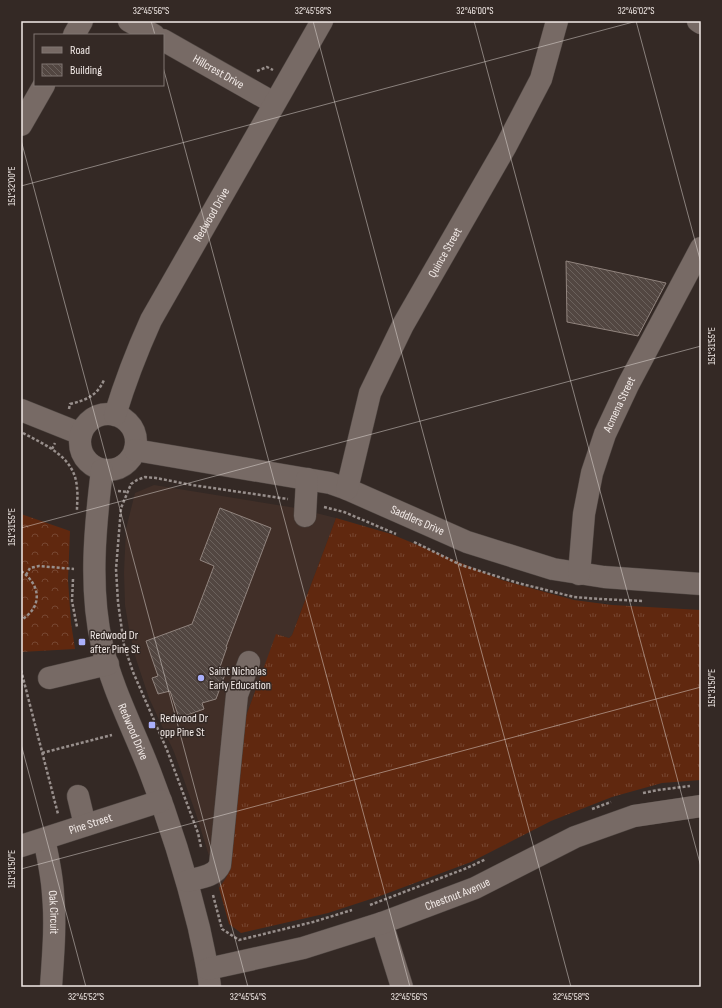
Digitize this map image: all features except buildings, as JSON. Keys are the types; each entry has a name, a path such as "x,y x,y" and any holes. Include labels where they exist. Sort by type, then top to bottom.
{"street":[{"path":"75,34 82,21"},
{"path":"129,21 152,34"},
{"name":"Redwood Drive","path":"115,415 137,350 151,320 322,21"},
{"name":"Quince Street","path":"347,488 370,393 403,325 506,146 541,79 557,21"},
{"name":"Hillcrest Drive","path":"164,41 274,103"},
{"path":"21,125 43,86"},
{"name":"Acmena Street","path":"579,574 584,514 591,480 605,434 628,385 701,248"},
{"path":"21,410 80,434"},
{"path":"100,415 115,415 122,418 132,428 135,435 135,450 123,467 110,471 102,470 90,465 82,454 79,441 80,434 83,428 94,418 100,415"},
{"name":"Saddlers Drive","path":"135,450 330,483 347,488 467,542 553,569 579,574 701,584"},
{"name":"Redwood Drive","path":"102,470 95,555 95,592 102,644 112,678 161,801 177,846 187,881 209,978"},
{"path":"305,509 307,479"},
{"path":"187,881 214,873 220,865 237,695 249,662"},
{"path":"49,678 108,664"},
{"path":"78,796 85,825"},
{"name":"Pine Street","path":"21,846 161,801"},
{"name":"Chestnut Avenue","path":"209,978 382,923 474,888 575,837 634,816 701,806"},
{"name":"Oak Circuit","path":"44,839 50,867 53,893 54,924 51,987"},
{"path":"382,923 402,987"}],"path":[{"path":"21,432 52,449 64,458 73,471 77,487"},
{"path":"172,764 133,672 124,645 118,602 116,569 121,508 131,484 145,477 156,478 305,509 344,512 400,535"},
{"path":"413,541 462,565 518,584 574,597 600,600 649,601"},
{"path":"26,575 30,568 39,566 74,568"},
{"path":"21,572 34,583 36,591 34,608 29,615 21,620"},
{"path":"21,670 59,816"},
{"path":"42,753 112,735"},
{"path":"637,795 658,790 694,786"},
{"path":"588,810 601,804 615,801"},
{"path":"368,905 467,868 488,858"},
{"path":"229,934 240,940 355,910"}],"shaded area":[{"name":"Saint Nicholas Early Education","path":"154,485 296,508 336,518 292,635 289,638 277,634 246,716 231,866 226,878 219,888 196,814 174,752 149,698 136,659 125,605 124,572 126,529 135,493"}],"green space":[{"path":"21,514 70,531 68,580 71,623 75,649 21,652"},
{"path":"336,518 391,534 502,580 574,600 612,605 701,610 701,780 662,783 612,797 551,821 471,862 380,896 328,913 241,933 229,924 219,888 226,878 231,866 246,716 276,634 289,638 292,635"}],"place":[{"name":"Redwood Dr after Pine St","path":"82,642"},
{"name":"Saint Nicholas Early Education","path":"201,678"},
{"name":"Redwood Dr opp Pine St","path":"152,725"}]}
